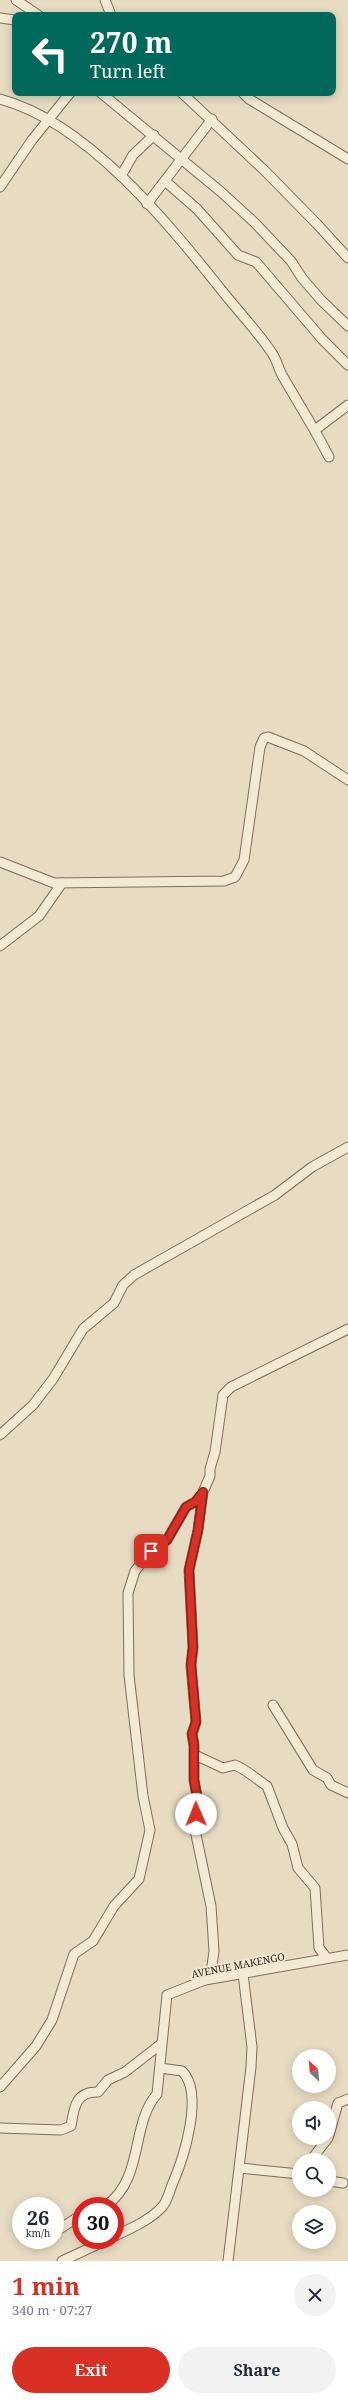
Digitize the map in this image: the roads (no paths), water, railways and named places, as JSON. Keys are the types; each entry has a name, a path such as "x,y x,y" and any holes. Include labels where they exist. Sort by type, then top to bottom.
{"street":[{"path":"16,0 34,12"},
{"path":"106,0 110,12"},
{"path":"0,18 12,20"},
{"path":"0,187 48,119 67,96"},
{"path":"105,96 154,135 255,223 291,261 302,278 321,300 348,326"},
{"path":"185,96 212,119 317,224 348,258"},
{"path":"246,96 348,159"},
{"path":"0,99 26,107 48,119 97,153 147,204 193,254 273,354 281,374 329,456"},
{"path":"147,204 212,119"},
{"path":"121,176 134,155 154,135"},
{"path":"165,181 197,209 238,255 256,262 322,339 348,365"},
{"path":"315,430 348,405"},
{"path":"0,862 47,882 224,881 235,877 244,860 260,746 264,738 268,737 304,751 348,780"},
{"path":"0,946 39,916 62,883"},
{"path":"0,1436 33,1405 53,1379 83,1329 114,1303 123,1285 134,1275 276,1195 312,1167 348,1147"},
{"path":"0,2087 36,2046 52,2020 75,1952 93,1941 114,1906 139,1879 150,1835 129,1675 128,1593 135,1572 151,1551 167,1540 186,1507 195,1502 203,1492 210,1476 210,1469 215,1452 215,1441 225,1392 348,1329"},
{"path":"203,1492 198,1530 189,1570 193,1647 191,1664 196,1722 192,1734 195,1755 194,1780 198,1801 195,1830 211,1906 214,1932 214,1964 211,1973 205,1980"},
{"path":"273,1705 313,1770 327,1778 331,1785 348,1793"},
{"path":"195,1755 223,1768 235,1765 249,1772 259,1782 268,1786 283,1828 292,1844 298,1868 315,1888 319,1948 326,1957"},
{"name":"AVENUE MAKENGO","path":"116,2197 134,2165 142,2125 149,2105 157,2094 167,1995 205,1980 243,1974 326,1957 348,1955"},
{"path":"226,2260 249,2097 252,2047 243,1974"},
{"path":"0,2128 62,2130 69,2128 71,2126 74,2106 81,2096 90,2092 98,2092 108,2080 125,2072 161,2044"},
{"path":"124,2232 144,2222 163,2206 185,2154 191,2120 189,2083 182,2072 160,2068"},
{"path":"336,2111 338,2103 348,2099"},
{"path":"316,2153 323,2145"},
{"path":"240,2168 292,2173"},
{"path":"336,2182 344,2183"},
{"path":"62,2261 88,2249"}]}
